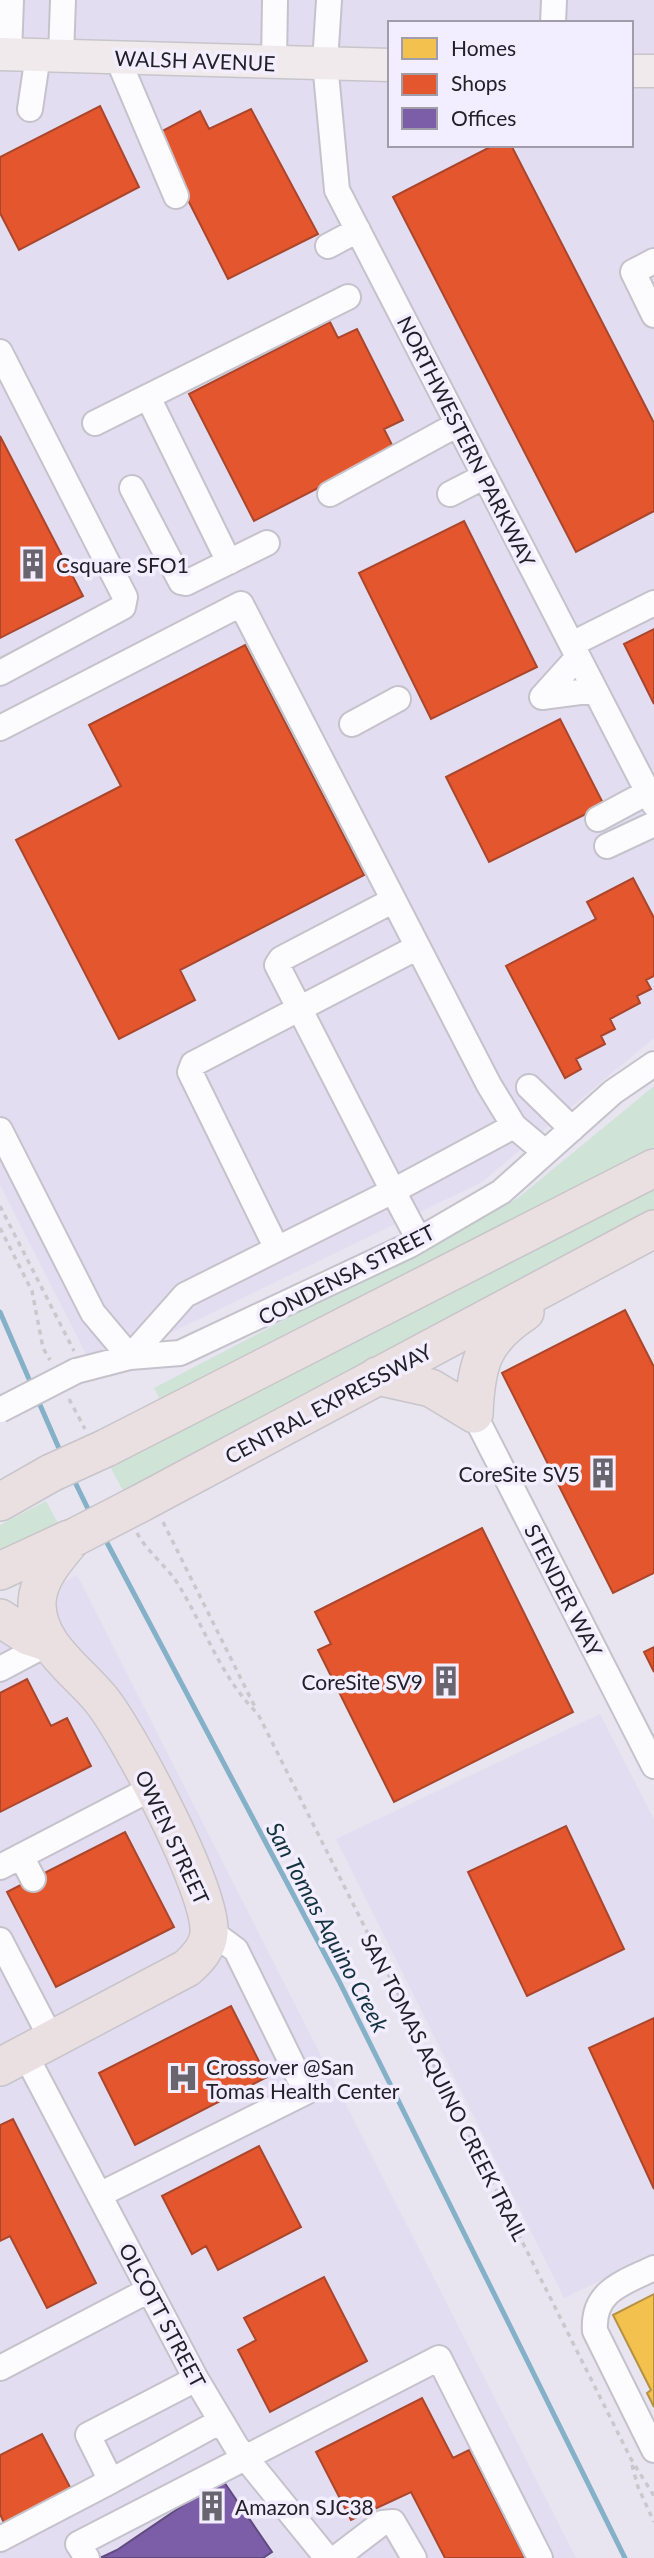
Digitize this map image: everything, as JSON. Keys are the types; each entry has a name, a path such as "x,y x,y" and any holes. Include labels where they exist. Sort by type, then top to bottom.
{"highway":[{"path":"0,1502 51,1473 96,1441 654,1168"},
{"path":"377,1376 431,1388 474,1414 476,1377 483,1353 506,1325 654,1230"},
{"name":"CENTRAL EXPRESSWAY","path":"0,1571 72,1538 137,1517 377,1376 654,1230"},
{"path":"0,1484 51,1473"},
{"path":"49,1643 37,1603 46,1574 72,1538"},
{"path":"0,1618 28,1636 49,1643"},
{"name":"OWEN STREET","path":"16,2057 187,1968 201,1956 209,1930 208,1909 198,1883 152,1788 103,1702 49,1643"}],"main road":[{"name":"WALSH AVENUE","path":"27,55 388,65"},
{"path":"633,71 654,71"}],"street":[{"path":"11,0 27,55 30,109"},
{"path":"27,55 63,0"},
{"path":"274,62 275,0"},
{"name":"NORTHWESTERN PARKWAY","path":"329,0 325,64 337,190 651,798"},
{"path":"553,21 554,0"},
{"path":"117,57 176,196"},
{"path":"328,246 358,230"},
{"path":"654,261 633,272 654,315"},
{"path":"95,423 348,297"},
{"path":"0,352 125,597 123,607 0,673"},
{"path":"148,397 229,562"},
{"path":"330,494 458,424"},
{"path":"450,494 485,476"},
{"path":"132,488 181,582 186,583 267,543"},
{"path":"595,690 542,697 575,650 654,603"},
{"path":"0,728 241,604 416,948 489,1085 514,1126 545,1152"},
{"path":"352,724 398,699"},
{"path":"598,820 651,798"},
{"path":"607,846 654,824"},
{"path":"392,901 281,959 278,965 419,1240"},
{"path":"277,1249 190,1072 193,1064 416,948"},
{"name":"CONDENSA STREET","path":"0,1410 71,1371 130,1357 180,1353 419,1240 501,1192 612,1092 654,1064"},
{"path":"529,1087 572,1129"},
{"path":"0,1130 93,1313 130,1357 185,1295 393,1191 514,1126"},
{"name":"STENDER WAY","path":"474,1414 654,1766"},
{"path":"0,1669 49,1643"},
{"path":"33,1879 10,1861 152,1788"},
{"path":"99,2195 306,2092 236,1950 209,1930"},
{"name":"OLCOTT STREET","path":"0,1940 16,2057 99,2195 221,2421 314,2553"},
{"path":"643,2455 596,2331 594,2314 601,2300 613,2288 654,2268"},
{"path":"0,2368 149,2290"},
{"path":"87,2558 78,2544 244,2456 439,2358 540,2558"},
{"path":"111,2481 88,2435 196,2379"},
{"path":"0,2539 221,2421"},
{"path":"336,2558 382,2523 393,2522 414,2558"}],"path":[{"path":"0,1206 71,1371"},
{"path":"0,1228 32,1291 43,1348 71,1371"},
{"path":"68,1397 96,1441"},
{"name":"SAN TOMAS AQUINO CREEK TRAIL","path":"258,1714 238,1695 176,1581 152,1557 137,1517 162,1520 258,1714 643,2455 654,2496"},
{"name":"SAN TOMAS AQUINO CREEK TRAIL","path":"643,2455 638,2487 654,2522"}],"shaded area":[{"path":"0,0 654,0 654,1038 482,1182 94,1370 0,1185"},
{"path":"77,1575 576,2558 0,2558 0,1616"},
{"path":"600,1714 654,1819 654,2255 564,2298 336,1839"}],"green space":[{"path":"654,1086 654,1147 163,1405 154,1388 518,1198"},
{"path":"654,1181 654,1217 125,1495 111,1468 122,1460"},
{"path":"46,1501 60,1527 0,1557 0,1525"}],"building: Homes":[{"path":"654,2294 654,2407 647,2393 651,2390 613,2315"}],"building: Shops":[{"path":"100,106 139,187 19,250 0,213 0,157"},
{"path":"251,109 318,234 228,279 155,135 200,111 209,129"},
{"path":"490,147 512,147 654,423 654,511 576,552 393,197"},
{"path":"330,322 338,338 357,329 403,420 384,429 394,449 254,521 189,394"},
{"name":"Csquare SFO1","path":"0,436 83,596 0,638"},
{"path":"464,521 537,667 431,719 359,573"},
{"path":"654,629 654,704 624,644"},
{"path":"245,645 364,875 180,970 195,1000 119,1039 16,840 121,786 89,725"},
{"path":"560,719 604,805 489,862 446,777"},
{"path":"633,878 654,918 654,976 646,980 651,989 637,996 640,1003 610,1019 615,1029 601,1036 605,1044 576,1059 581,1069 565,1078 506,966 596,919 587,902"},
{"name":"CoreSite SV5","path":"625,1310 654,1367 654,1573 613,1593 502,1373"},
{"name":"CoreSite SV9","path":"482,1528 573,1712 394,1802 318,1650 331,1644 315,1612"},
{"path":"654,1647 654,1672 644,1652"},
{"path":"27,1679 51,1726 67,1718 91,1766 0,1812 0,1693"},
{"path":"566,1826 624,1949 527,1996 468,1872"},
{"path":"125,1832 174,1927 56,1987 7,1892"},
{"path":"231,2006 267,2077 135,2145 99,2073"},
{"path":"654,2018 654,2189 589,2048"},
{"path":"13,2119 96,2283 47,2308 10,2236 0,2241 0,2125"},
{"path":"259,2146 301,2227 218,2270 206,2246 192,2254 162,2196"},
{"path":"324,2277 367,2361 270,2412 238,2350 256,2340 244,2318"},
{"path":"422,2398 453,2458 469,2450 525,2558 445,2558 411,2492 351,2520 316,2452"},
{"path":"42,2434 71,2489 4,2523 0,2514 0,2455"}],"building: Offices":[{"name":"Amazon SJC38","path":"222,2479 272,2552 263,2558 100,2558 117,2550"}],"waterway":[{"name":"San Tomas Aquino Creek","path":"0,1312 32,1386"},
{"name":"San Tomas Aquino Creek","path":"37,1398 61,1453"},
{"name":"San Tomas Aquino Creek","path":"73,1478 90,1513"},
{"name":"San Tomas Aquino Creek","path":"104,1537 339,1981 625,2558"}],"place":[{"name":"Csquare SFO1","path":"33,564"},
{"name":"CoreSite SV5","path":"603,1473"},
{"name":"CoreSite SV9","path":"446,1681"},
{"name":"Crossover @San Tomas Health Center","path":"183,2078"},
{"name":"Amazon SJC38","path":"212,2506"}]}
